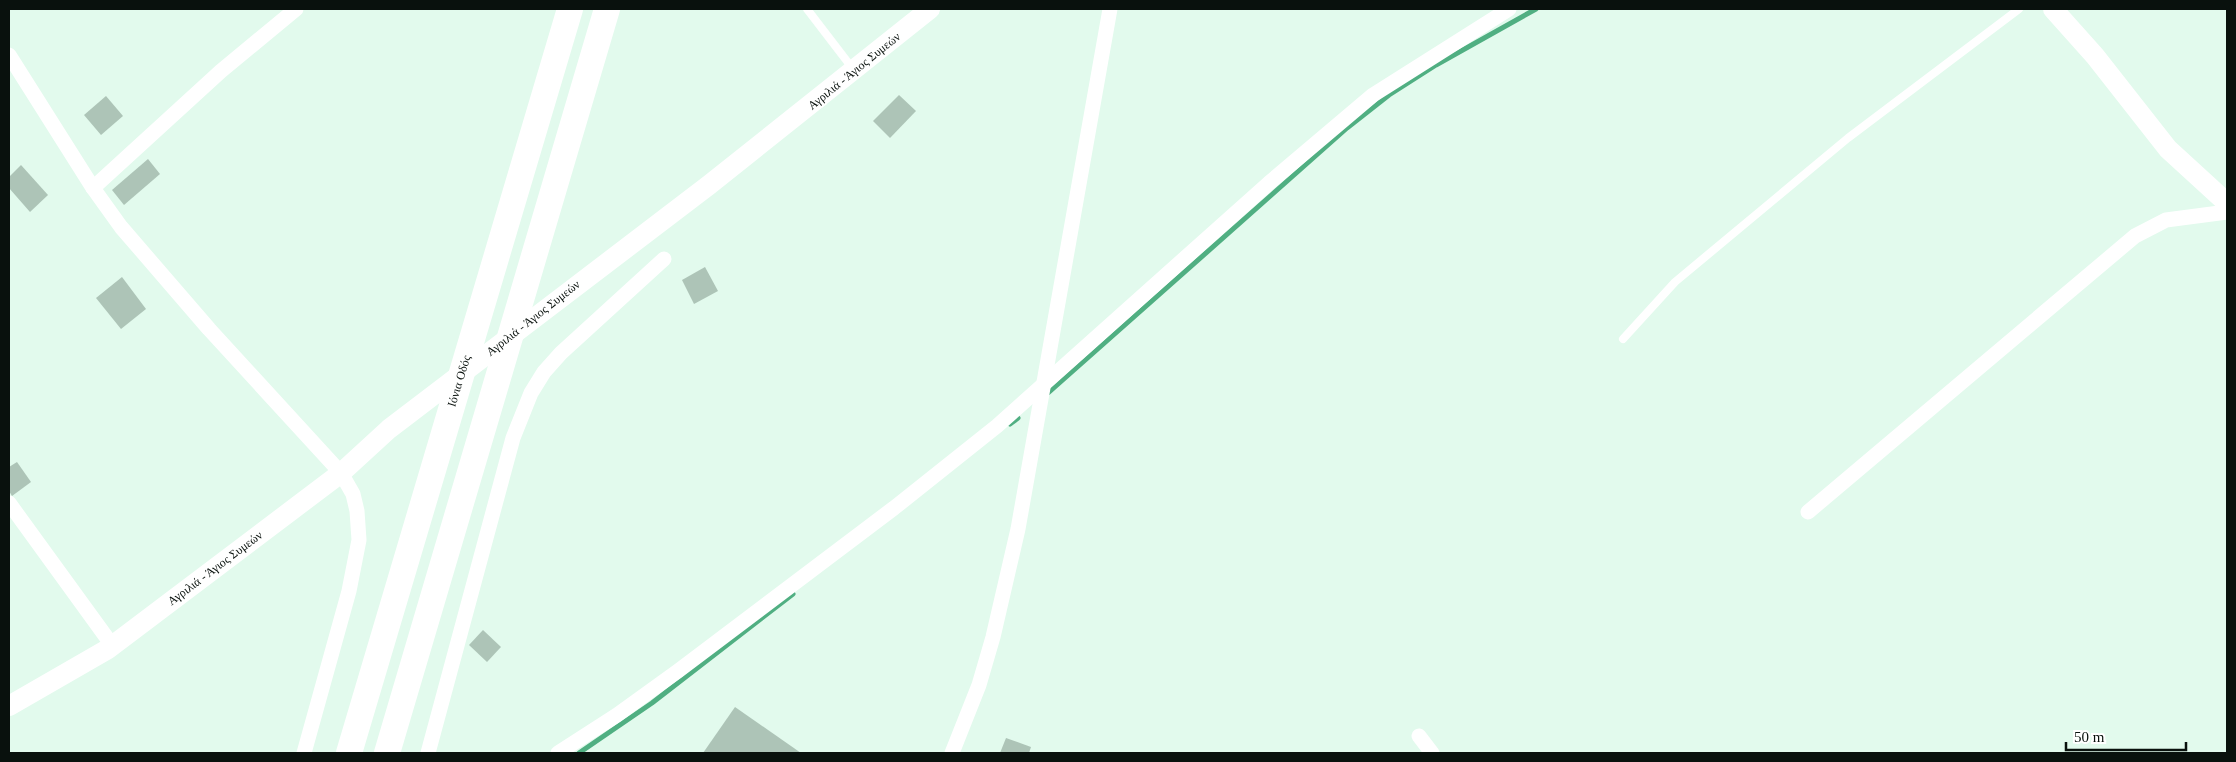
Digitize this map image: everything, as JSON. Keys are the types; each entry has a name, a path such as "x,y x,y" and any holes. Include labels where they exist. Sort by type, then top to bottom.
{"highway":[{"name":"Ιόνια Οδός","path":"349,753 570,9"},
{"path":"387,753 607,9"}],"main road":[{"name":"Αγριλιά - Άγιος Συμεών","path":"9,706 112,645 341,473 389,429 709,185 930,9"},
{"path":"2053,9 2095,56 2168,149 2227,203"}],"street":[{"path":"93,188 220,71 296,9"},
{"path":"952,753 978,685 995,628 1018,528 1110,9"},
{"path":"558,753 617,715 886,514 997,426 1269,183 1373,96 1509,9"},
{"path":"9,55 93,188 121,227 209,329 341,473 353,494 357,511 359,540 350,591 304,753"},
{"path":"1808,512 2135,236 2166,220 2227,212"},
{"path":"428,753 513,438 531,393 544,372 562,353 664,259"},
{"path":"9,503 112,645"},
{"path":"1418,736 1432,753"}],"lane":[{"path":"807,9 854,71"},
{"path":"1622,339 1676,282 1848,138 2019,9"}],"building":[{"path":"899,95 916,111 890,138 873,121"},
{"path":"106,96 123,116 101,135 84,115"},
{"path":"148,159 160,174 124,205 112,190"},
{"path":"21,165 48,195 30,212 9,188 9,177"},
{"path":"705,267 718,291 694,304 682,280"},
{"path":"122,277 146,309 121,329 96,298"},
{"path":"17,462 31,482 12,496 9,491 9,467"},
{"path":"483,630 501,647 487,662 469,645"},
{"path":"735,707 801,753 703,753"},
{"path":"1006,738 1031,747 1029,753 1000,753"}],"waterway":[{"path":"1048,393 1347,128 1389,95 1436,65 1536,9"},
{"path":"1010,424 1018,418"},
{"path":"579,753 652,703 793,594"}]}
